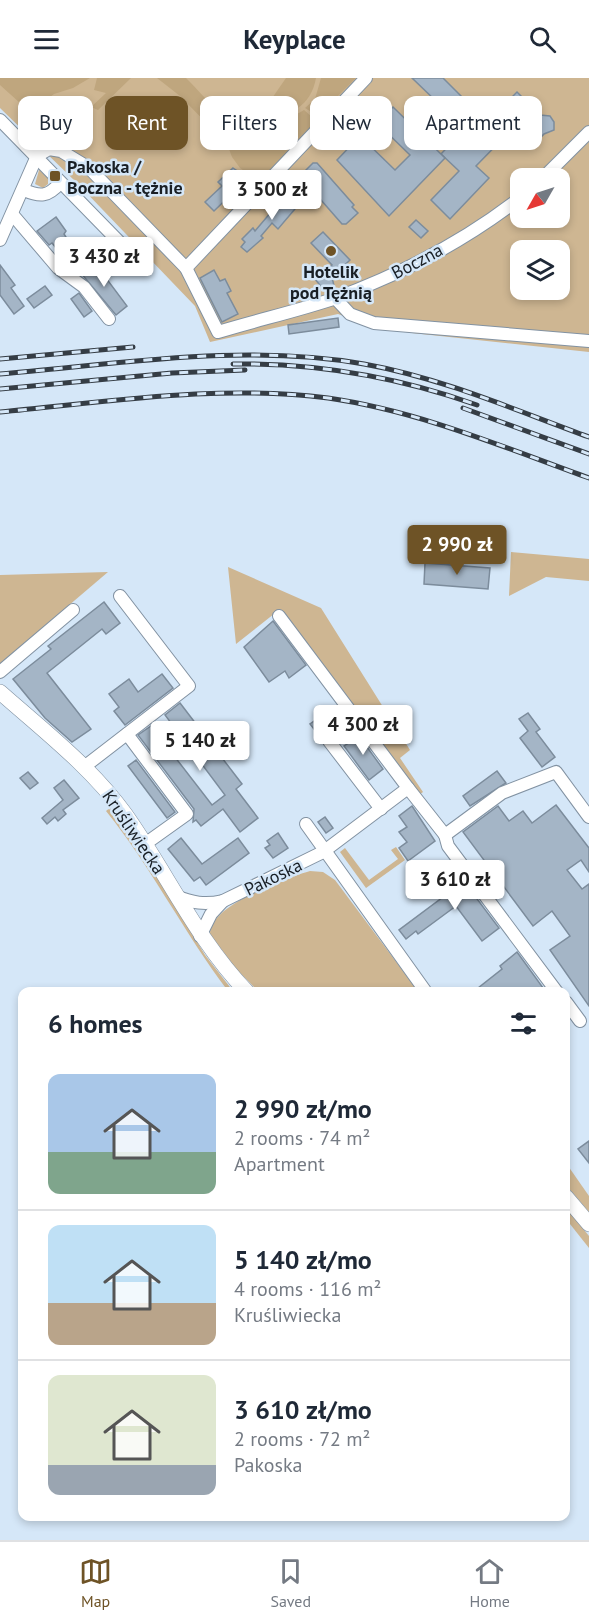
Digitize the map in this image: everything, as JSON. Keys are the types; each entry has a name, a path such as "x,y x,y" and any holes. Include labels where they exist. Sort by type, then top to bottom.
{"main road":[{"name":"Kruśliwiecka","path":"0,692 84,767 111,795 146,844 200,936 242,987"},
{"path":"570,1202 589,1224"}],"street":[{"path":"186,268 366,78"},
{"path":"0,120 129,252"},
{"path":"553,168 589,132"},
{"name":"Boczna","path":"37,156 49,149 61,151 89,168 186,268 218,332 335,298 400,272 484,223 510,205"},
{"path":"0,240 24,190 37,156"},
{"path":"24,190 44,195 51,194 60,183"},
{"path":"12,214 58,268 84,287 109,320"},
{"path":"335,298 350,314 374,323 568,336 589,342"},
{"path":"84,767 189,686 120,596"},
{"path":"0,672 73,610"},
{"path":"279,616 445,835 448,846 553,987"},
{"path":"357,720 329,741 381,809"},
{"path":"127,734 187,814 146,844"},
{"path":"445,835 502,793 556,772 589,817"},
{"path":"323,852 408,788"},
{"name":"Pakoska","path":"306,824 323,852 422,987"},
{"name":"Pakoska","path":"176,896 189,902 205,904 223,901 323,852"},
{"name":"Pakoska","path":"200,936 211,914 223,901"},
{"path":"570,1008 580,1022"}],"shaded area":[{"path":"0,78 589,78 589,352 412,333 374,327 338,314 210,342 195,306 43,150 93,150 93,96 18,96 18,126 0,108"},
{"path":"0,78 90,78 73,88 51,96 18,96 18,101 0,85"},
{"path":"97,78 131,78 112,96 105,96 105,103 98,110 93,108 93,105 106,93 94,90"},
{"path":"157,78 186,78 203,96 200,96 200,116 188,104 188,96 180,96"},
{"path":"286,78 316,78 309,96 298,108 298,96 274,96"},
{"path":"321,78 356,78 338,96 316,96"},
{"path":"304,110 310,115 310,132 298,143 298,114"},
{"path":"229,150 291,150 258,181 240,168"},
{"path":"39,170 42,170 48,177 48,184 43,188 35,184"},
{"path":"511,552 589,559 589,581 546,577 509,596"},
{"path":"228,567 321,608 410,750 400,758 423,792 419,795 279,610 236,644"},
{"path":"108,572 0,664 0,575"},
{"path":"111,807 139,846 205,955 230,987 225,987 212,969 138,855 106,811"},
{"path":"396,847 405,860 366,888 340,852 345,848 369,880 398,859 391,850"},
{"path":"310,871 323,872 335,880 415,987 254,987 236,969 210,934 213,924 221,913 250,895"},
{"path":"570,1169 589,1196 589,1212 570,1190"},
{"path":"570,1213 589,1236 589,1248 570,1224"}],"building":[{"path":"412,78 443,78 461,96 431,96"},
{"path":"393,107 404,118 404,149 392,138"},
{"path":"542,115 550,116 554,122 554,130 542,136"},
{"path":"347,150 374,150 395,170 410,155 405,150 437,150 445,158 389,216 337,160"},
{"path":"445,150 492,150 476,166 489,178 450,219 431,200 459,171 441,154"},
{"path":"313,163 317,163 354,205 352,207 358,213 346,224 342,224 300,176"},
{"path":"233,168 248,178 214,211 205,202 222,186 218,182"},
{"path":"288,192 300,203 278,229 272,223 261,236 263,238 247,252 241,247 245,242 242,239 253,228 255,231"},
{"path":"56,217 66,231 64,234 76,253 66,260 52,243 49,245 37,231"},
{"path":"416,220 428,231 421,238 409,227"},
{"name":"Hotelik pod Tężnią","path":"323,232 350,260 332,277 334,286 323,289 315,279 332,265 311,243"},
{"path":"94,262 127,306 116,315 80,272"},
{"path":"0,265 15,285 11,288 24,306 14,314 0,295"},
{"path":"214,270 220,281 225,279 231,291 227,293 238,314 222,322 200,278"},
{"path":"45,286 52,295 34,308 27,299"},
{"path":"79,293 92,311 84,317 71,299"},
{"path":"338,318 339,327 289,334 288,325"},
{"path":"425,563 490,568 488,589 424,584"},
{"path":"104,602 120,623 106,634 102,629 47,673 91,729 72,742 45,718 13,679 51,649 48,646"},
{"path":"273,621 306,665 289,678 285,671 269,682 244,647"},
{"path":"162,674 173,688 125,725 114,711 119,707 109,694 129,679 138,692"},
{"path":"180,703 242,784 236,789 258,818 240,832 223,809 201,826 196,820 193,822 194,809 138,735 151,726 212,805 225,795 165,715"},
{"path":"528,713 540,729 536,732 555,757 542,767 520,738 528,731 519,719"},
{"path":"320,717 326,725 317,733 310,724"},
{"path":"356,732 383,769 369,780 344,746 347,744 344,740"},
{"path":"136,760 175,812 167,818 128,766"},
{"path":"497,771 506,783 470,806 463,796"},
{"path":"28,772 38,783 30,789 20,778"},
{"path":"64,780 79,798 63,810 66,814 58,821 55,817 47,824 42,818 63,800 54,788"},
{"path":"556,805 589,848 589,872 581,860 567,870 582,889 589,884 589,1006 550,950 570,936 552,911 533,926 463,832 498,806 509,821 523,811 532,823"},
{"path":"412,806 435,841 408,861 399,848 407,842 399,832 407,827 399,816"},
{"path":"325,817 333,828 326,833 318,822"},
{"path":"278,833 288,848 273,858 265,848 270,845 267,841"},
{"path":"181,838 202,864 238,838 249,853 206,885 200,877 194,881 168,849"},
{"path":"459,875 499,928 482,941 456,906 418,934 416,931 406,939 399,930 447,894 442,887"},
{"path":"517,952 542,987 479,987 502,969 500,966"},
{"path":"589,1141 589,1163 578,1149"}],"railway":[{"path":"0,359 133,347"},
{"path":"0,374 182,357 273,355 319,358 393,370 450,386 589,437"},
{"path":"233,364 326,369 387,379 477,405"},
{"path":"0,389 172,373 245,370"},
{"path":"0,412 123,399 205,394 287,394 328,398 428,421 493,442 589,478"},
{"path":"463,408 589,454"}],"place":[{"name":"Pakoska / Boczna - tężnie","path":"55,176"},
{"name":"Hotelik pod Tężnią","path":"331,251"}]}
